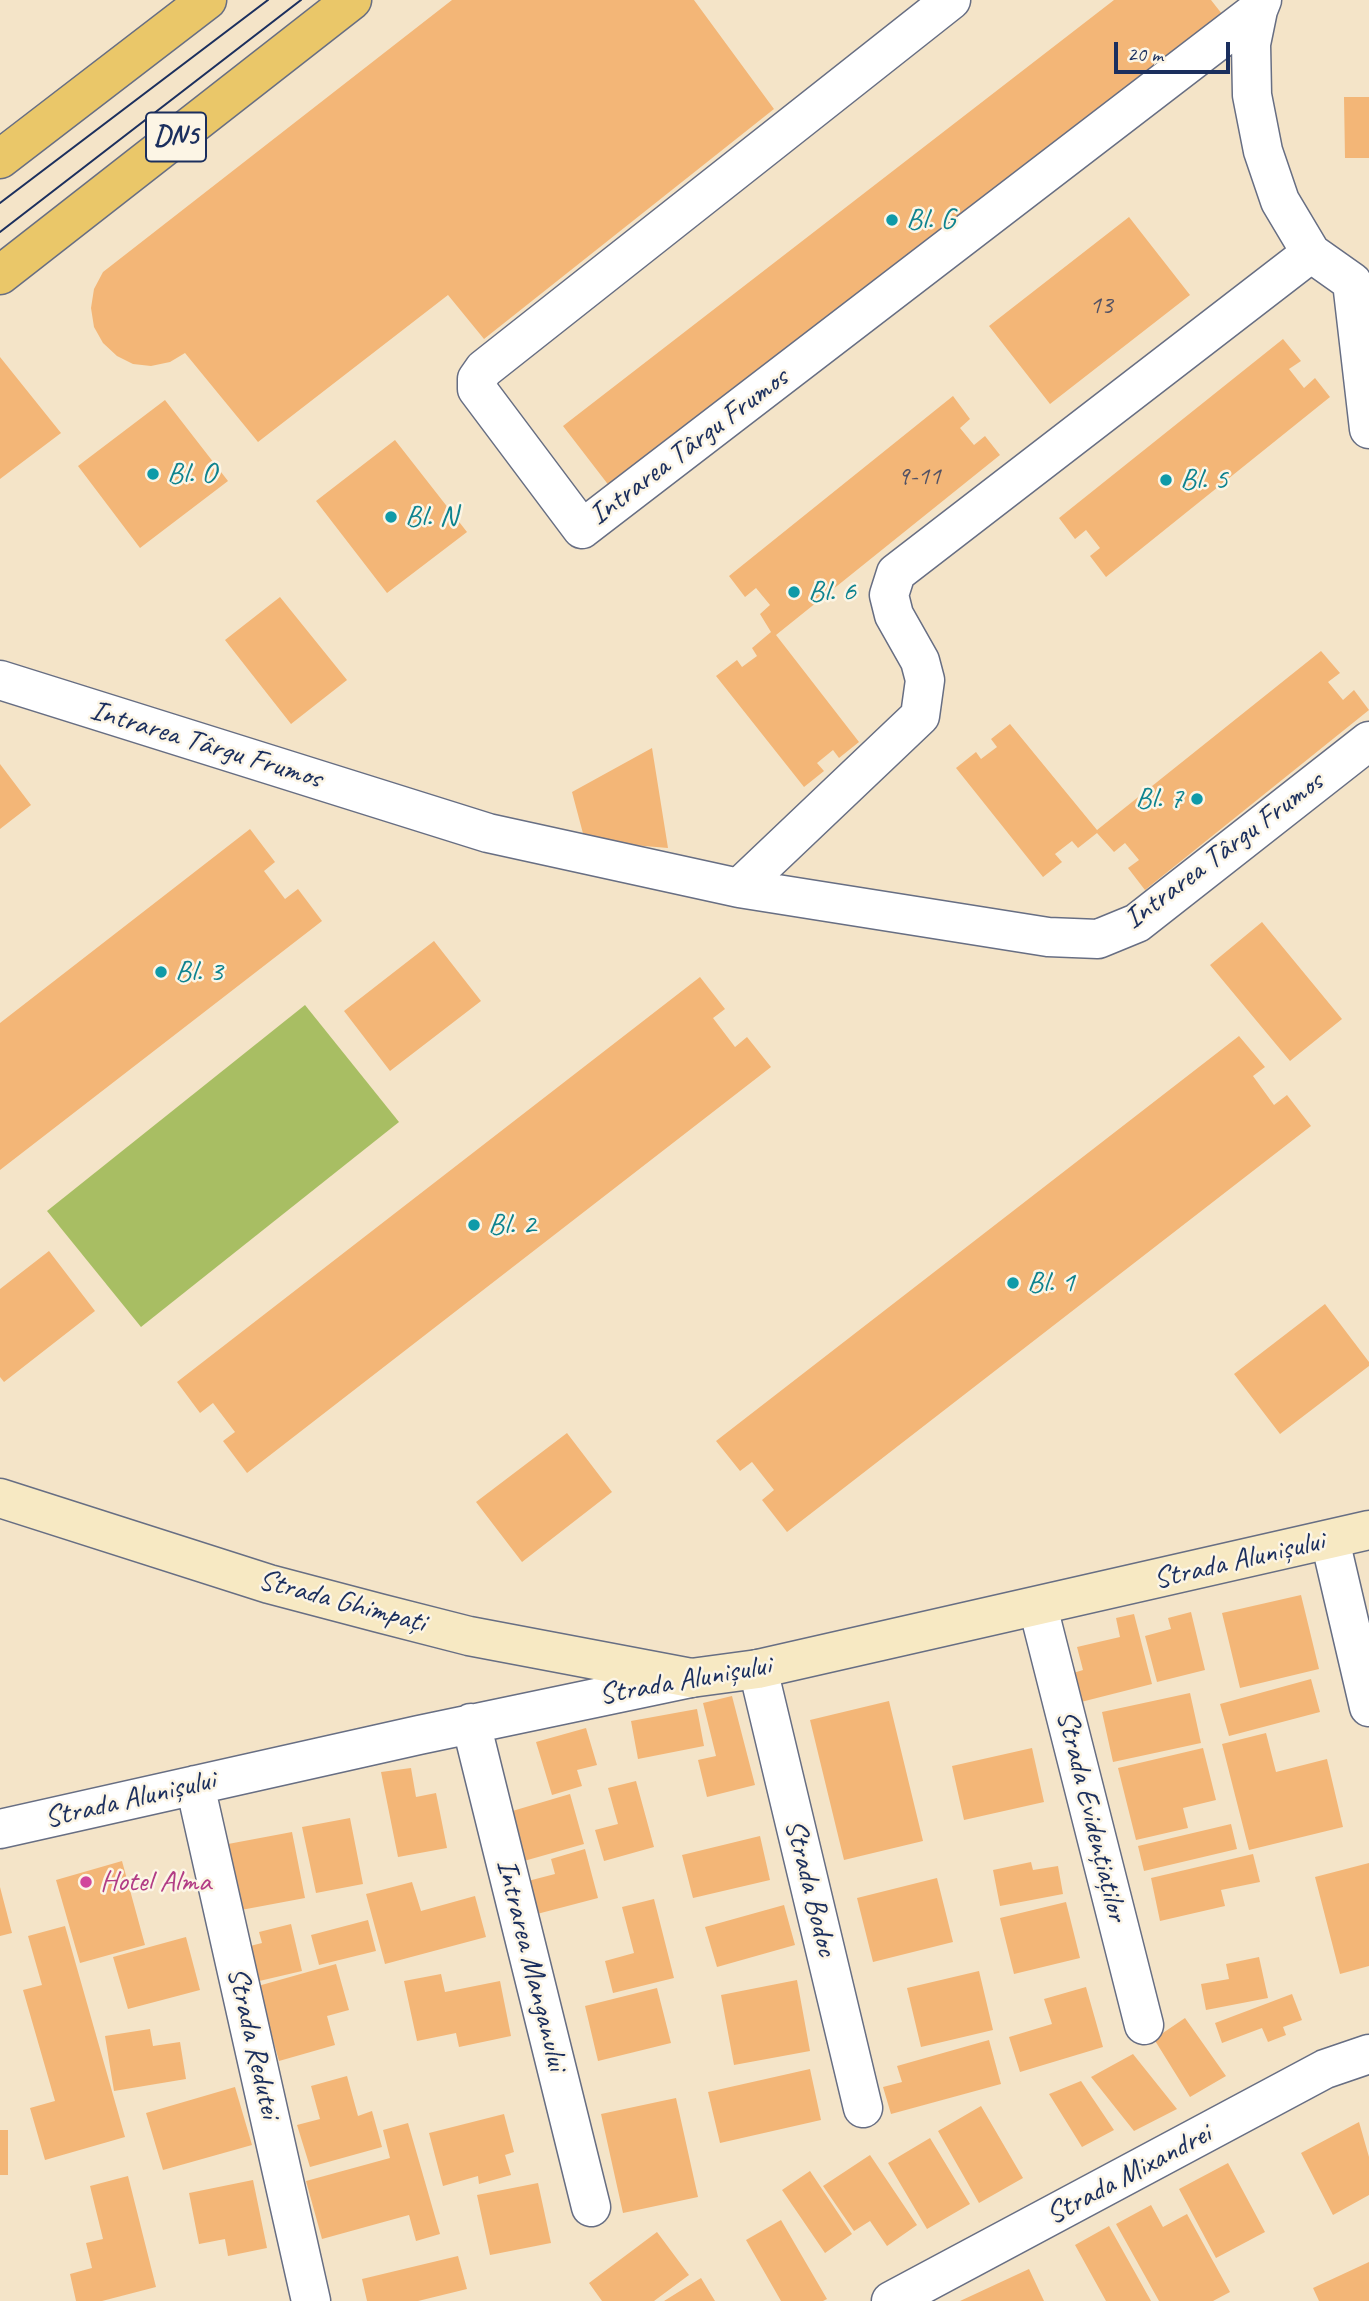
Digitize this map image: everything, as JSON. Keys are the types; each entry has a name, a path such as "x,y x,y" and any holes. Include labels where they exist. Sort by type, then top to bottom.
{"main road":[{"path":"0,159 207,0"},
{"name":"DN5","path":"0,275 352,0"}],"street":[{"name":"Intrarea Târgu Frumos","path":"951,0 484,369 477,379 477,390 582,529 1260,5"},
{"name":"Intrarea Târgu Frumos","path":"1260,5 1251,44 1252,96 1263,150 1280,201 1311,253 1361,282 1369,429"},
{"path":"739,888 920,716 925,680 920,661 894,614 889,595 896,573 1311,253"},
{"name":"Intrarea Târgu Frumos","path":"0,680 488,833 739,888 1048,937 1098,939 1138,923 1369,741"},
{"name":"Strada Ghimpați","path":"0,1498 269,1584 379,1613 469,1636 691,1678"},
{"name":"Strada Alunișului","path":"0,1829 471,1724 691,1678 758,1669 1369,1531"},
{"path":"1330,1540 1369,1707"},
{"name":"Strada Evidențiaților","path":"1038,1607 1144,2025"},
{"name":"Strada Bodoc","path":"758,1669 863,2108"},
{"name":"Intrarea Manganului","path":"471,1724 592,2207"},
{"name":"Strada Redutei","path":"195,1785 311,2301"},
{"name":"Strada Mixandrei","path":"891,2301 1325,2069 1369,2054"}],"green space":[{"path":"305,1005 399,1122 141,1327 47,1211"}],"building":[{"path":"452,0 694,0 774,109 484,339 448,295 258,442 185,353 170,362 151,366 133,364 117,356 103,343 94,327 91,308 94,289 103,272"},
{"name":"Bl. G","path":"1114,0 1211,0 1222,14 610,487 563,426"},
{"path":"1344,97 1369,97 1369,158 1345,158"},
{"path":"1129,217 1190,295 1050,404 989,326"},
{"name":"Bl. 5","path":"1283,339 1301,361 1289,369 1304,388 1315,378 1330,397 1106,577 1090,556 1100,548 1086,530 1075,539 1059,518"},
{"path":"0,357 61,433 0,479"},
{"name":"Bl. 6","path":"953,396 970,419 960,428 974,445 985,436 1000,455 776,635 859,742 839,758 833,750 817,763 824,771 804,787 716,676 737,660 742,667 757,656 752,648 771,632 760,614 770,605 756,588 745,597 729,576"},
{"name":"Bl. O","path":"165,400 228,481 140,548 78,466"},
{"name":"Bl. N","path":"395,440 467,532 387,593 316,501"},
{"path":"280,597 347,680 291,724 225,640"},
{"name":"Bl. 7","path":"1321,651 1340,673 1328,682 1343,700 1354,690 1369,710 1145,890 1128,868 1139,860 1125,843 1114,852 1097,833 1078,848 1072,841 1055,854 1062,862 1043,877 956,768 976,752 981,759 997,747 991,739 1010,724 1097,830"},
{"path":"652,748 668,848 585,841 572,792"},
{"path":"0,764 31,805 0,829"},
{"name":"Bl. 3","path":"250,829 275,862 264,871 285,899 298,889 322,921 0,1170 0,1023"},
{"path":"1262,922 1342,1019 1290,1061 1210,965"},
{"path":"434,941 481,1001 390,1071 344,1011"},
{"name":"Bl. 2","path":"700,977 725,1009 713,1018 735,1047 747,1037 771,1067 247,1473 223,1441 235,1432 213,1403 200,1413 177,1382"},
{"name":"Bl. 1","path":"1239,1036 1265,1067 1253,1076 1274,1105 1287,1095 1311,1126 787,1532 762,1500 774,1490 752,1462 740,1471 716,1441"},
{"path":"49,1251 95,1311 4,1382 0,1377 0,1289"},
{"path":"1325,1304 1369,1362 1369,1366 1280,1434 1234,1374"},
{"path":"567,1433 612,1492 522,1562 476,1502"},
{"path":"1301,1595 1319,1669 1240,1688 1222,1613"},
{"path":"1191,1612 1205,1670 1157,1682 1145,1636 1171,1629 1168,1618"},
{"path":"1134,1614 1152,1684 1077,1703 1070,1674 1083,1670 1077,1647 1120,1637 1116,1618"},
{"path":"1311,1679 1320,1712 1229,1736 1220,1704"},
{"path":"1190,1693 1201,1743 1113,1762 1102,1712"},
{"path":"732,1696 755,1785 707,1797 698,1760 716,1756 703,1703"},
{"path":"889,1701 923,1841 844,1860 810,1720"},
{"path":"697,1709 704,1746 638,1759 631,1721"},
{"path":"586,1728 597,1765 577,1770 582,1786 552,1795 536,1742"},
{"path":"1266,1733 1276,1772 1327,1759 1343,1827 1249,1850 1222,1744"},
{"path":"1032,1748 1044,1802 964,1820 952,1766"},
{"path":"1203,1748 1216,1800 1183,1808 1188,1828 1136,1840 1118,1768"},
{"path":"411,1768 416,1797 436,1793 447,1848 398,1857 381,1772"},
{"path":"636,1781 654,1847 604,1861 595,1830 618,1824 608,1788"},
{"path":"570,1794 584,1844 524,1861 509,1812"},
{"path":"350,1818 363,1884 316,1893 302,1827"},
{"path":"1231,1824 1237,1849 1144,1871 1138,1846"},
{"path":"292,1832 305,1898 241,1910 228,1844"},
{"path":"760,1836 770,1880 693,1898 682,1855"},
{"path":"585,1849 598,1898 537,1914 528,1881 555,1874 551,1859"},
{"path":"1253,1854 1260,1882 1221,1890 1225,1906 1160,1921 1151,1878"},
{"path":"122,1861 145,1945 80,1963 56,1880"},
{"path":"1031,1862 1033,1870 1058,1866 1063,1894 1000,1906 993,1870"},
{"path":"1369,1863 1369,1966 1340,1974 1315,1877"},
{"path":"937,1878 953,1942 873,1962 857,1898"},
{"path":"412,1882 421,1911 475,1896 486,1937 385,1964 366,1894"},
{"path":"0,1887 12,1933 0,1936"},
{"path":"654,1899 674,1978 613,1993 605,1961 634,1953 622,1907"},
{"path":"1066,1902 1080,1958 1014,1974 1000,1918"},
{"path":"784,1905 795,1945 717,1967 705,1927"},
{"path":"368,1920 376,1951 319,1965 311,1935"},
{"path":"291,1924 302,1971 255,1982 246,1947 262,1943 259,1932"},
{"path":"65,1926 125,2137 45,2160 30,2108 55,2101 23,1990 42,1985 28,1936"},
{"path":"186,1937 200,1990 128,2009 113,1957"},
{"path":"1259,1957 1268,1998 1206,2010 1201,1984 1229,1979 1226,1964"},
{"path":"336,1964 349,2010 327,2016 335,2045 279,2061 258,1986"},
{"path":"979,1971 993,2030 921,2047 907,1988"},
{"path":"441,1974 445,1992 500,1981 511,2036 459,2047 456,2033 417,2041 404,1981"},
{"path":"797,1980 810,2051 734,2065 721,1995"},
{"path":"1086,1987 1103,2047 1020,2072 1009,2037 1052,2024 1044,1999"},
{"path":"657,1988 671,2043 598,2061 585,2006"},
{"path":"1292,1994 1302,2020 1283,2027 1286,2035 1268,2042 1262,2028 1222,2043 1215,2023"},
{"path":"1185,2018 1226,2076 1190,2097 1154,2039"},
{"path":"150,2029 153,2046 180,2042 186,2079 114,2091 105,2036"},
{"path":"989,2040 1001,2084 891,2114 883,2087 902,2082 897,2066"},
{"path":"1133,2054 1177,2109 1134,2131 1091,2077"},
{"path":"810,2069 821,2120 720,2143 708,2092"},
{"path":"347,2076 358,2116 372,2111 382,2147 310,2167 297,2125 320,2119 311,2086"},
{"path":"1081,2081 1114,2130 1082,2147 1049,2094"},
{"path":"235,2087 252,2145 163,2170 146,2113"},
{"path":"676,2098 698,2197 623,2213 601,2114"},
{"path":"981,2106 1023,2178 979,2203 938,2131"},
{"path":"504,2114 514,2152 505,2155 511,2175 479,2184 478,2176 443,2186 429,2133"},
{"path":"1359,2122 1369,2157 1369,2195 1333,2215 1301,2153"},
{"path":"408,2123 440,2234 416,2241 409,2215 322,2239 306,2181 390,2158 383,2130"},
{"path":"0,2130 8,2130 8,2175 0,2175"},
{"path":"930,2138 970,2204 927,2229 888,2163"},
{"path":"870,2155 917,2225 887,2246 870,2221 854,2231 823,2186"},
{"path":"1228,2163 1265,2232 1216,2258 1179,2189"},
{"path":"810,2171 852,2234 825,2253 782,2190"},
{"path":"128,2176 156,2287 102,2301 76,2301 70,2274 92,2268 86,2243 103,2239 90,2186"},
{"path":"253,2180 267,2248 228,2256 225,2239 199,2244 189,2193"},
{"path":"538,2183 551,2243 490,2255 477,2195"},
{"path":"1151,2205 1163,2227 1187,2214 1230,2292 1213,2301 1159,2301 1116,2224"},
{"path":"781,2220 827,2299 781,2301 746,2240"},
{"path":"1109,2226 1151,2301 1106,2301 1075,2245"},
{"path":"657,2232 689,2275 654,2301 602,2301 589,2283"},
{"path":"458,2256 467,2289 418,2301 367,2301 362,2279"},
{"path":"1369,2262 1369,2301 1319,2301 1313,2288"},
{"path":"1029,2269 1044,2301 960,2301"},
{"path":"701,2278 715,2301 664,2301"}],"tram line":[{"path":"0,203 268,0"},
{"path":"0,232 301,0"}],"place":[{"name":"Bl. G","path":"892,220"},
{"name":"Bl. O","path":"153,474"},
{"name":"Bl. 5","path":"1166,480"},
{"name":"Bl. N","path":"391,517"},
{"name":"Bl. 6","path":"794,592"},
{"name":"Bl. 7","path":"1197,799"},
{"name":"Bl. 3","path":"161,972"},
{"name":"Bl. 2","path":"474,1225"},
{"name":"Bl. 1","path":"1013,1283"},
{"name":"Hotel Alma","path":"86,1882"}]}
